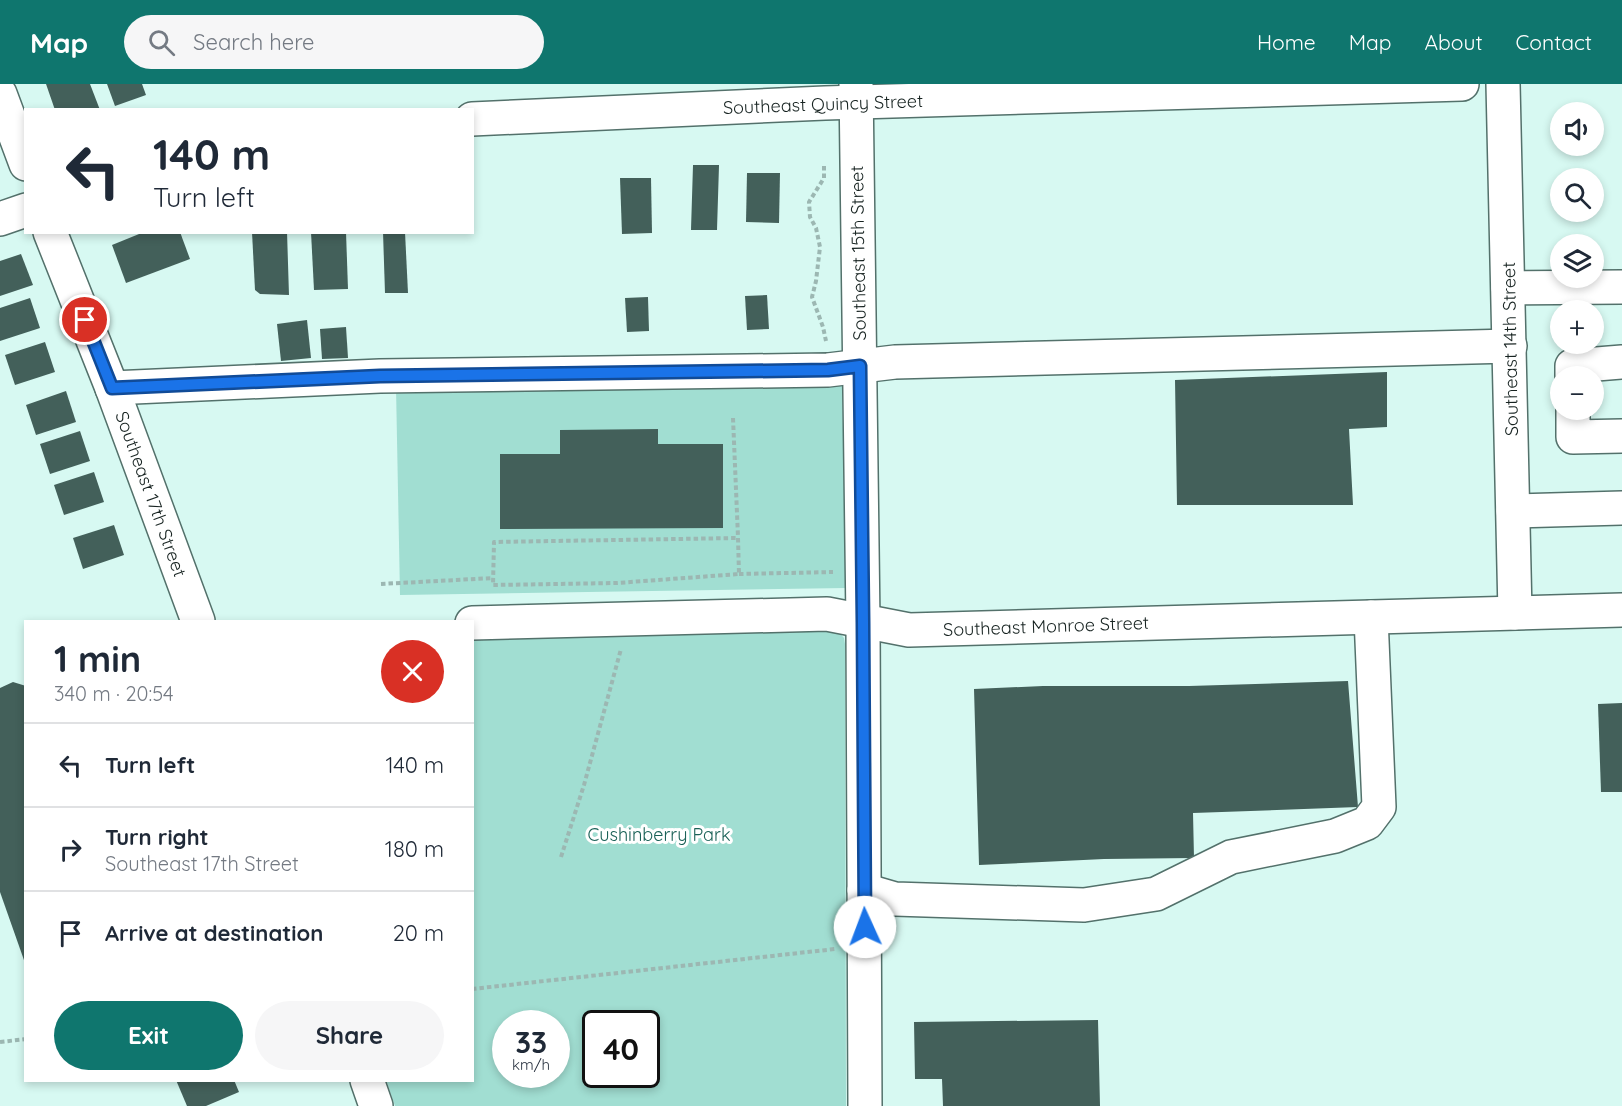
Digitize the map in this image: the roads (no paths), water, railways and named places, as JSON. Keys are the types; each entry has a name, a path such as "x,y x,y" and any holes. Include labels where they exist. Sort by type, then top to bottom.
{"street":[{"name":"Southeast Quincy Street","path":"474,119 856,93 1462,84"},
{"name":"Southeast 14th Street","path":"1503,84 1515,614"},
{"name":"Southeast 15th Street","path":"856,93 863,622 865,1106"},
{"path":"0,94 24,159"},
{"path":"0,219 24,211"},
{"name":"Southeast 17th Street","path":"51,234 112,388 198,620"},
{"path":"1508,288 1622,287"},
{"path":"112,388 380,376 828,370 895,362 1509,346"},
{"path":"1572,366 1622,362"},
{"path":"1573,420 1573,437 1622,436"},
{"path":"1513,511 1622,508"},
{"name":"Southeast Monroe Street","path":"474,623 826,614 909,630 1622,610"},
{"path":"864,890 896,899 1084,905 1156,894 1231,857 1335,836 1367,823 1379,807 1371,617"},
{"path":"368,1082 376,1106"}],"park label":[{"name":"Cushinberry Park","path":"659,834"}]}
